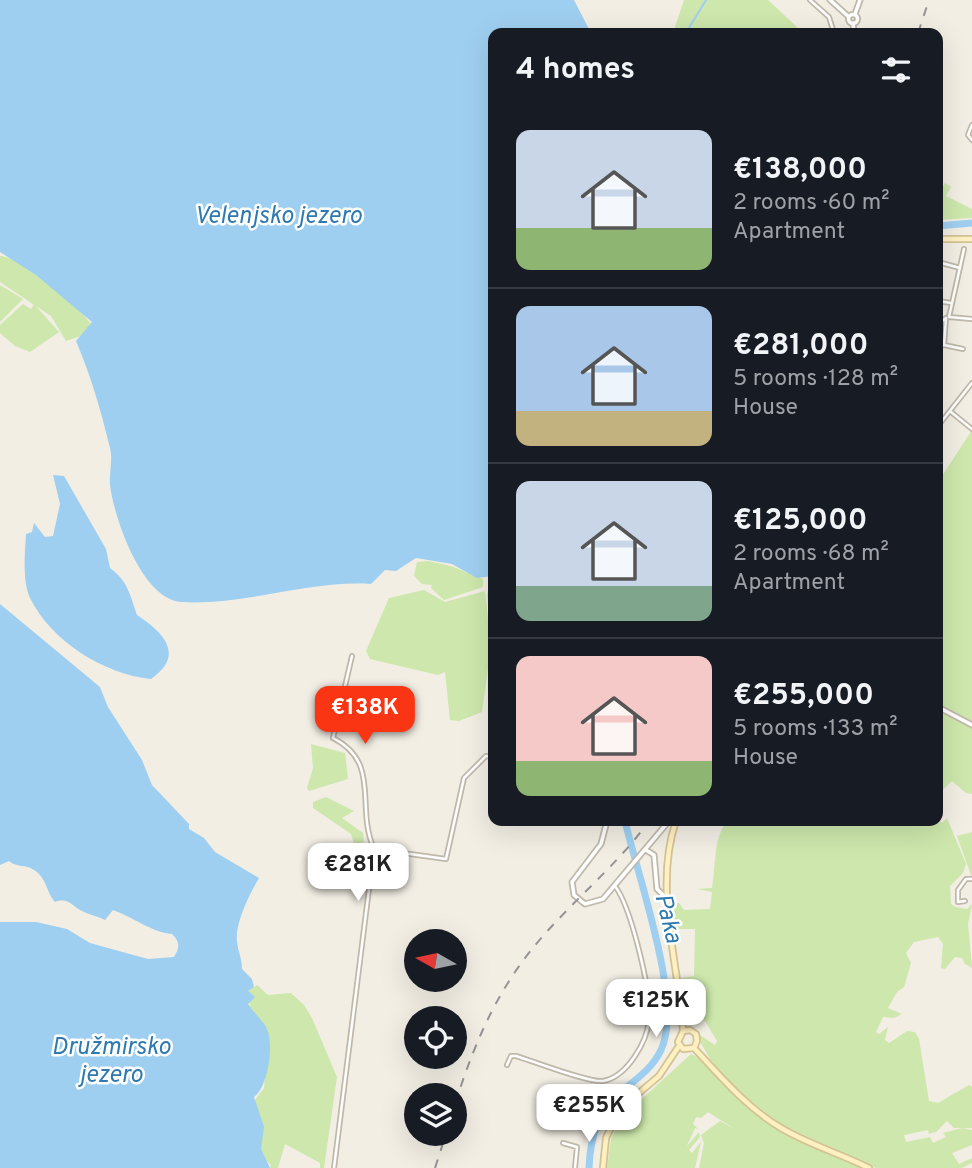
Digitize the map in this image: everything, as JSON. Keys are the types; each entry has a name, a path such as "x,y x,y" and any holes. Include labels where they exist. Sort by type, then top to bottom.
{"main road":[{"path":"943,239 972,239"},
{"path":"675,826 666,857 668,900 683,1031"},
{"path":"603,1168 606,1138 626,1104 659,1076 679,1046 678,1037 683,1031 690,1030 696,1034 694,1048"},
{"path":"679,1046 683,1049 694,1048"},
{"path":"694,1048 735,1093 763,1116 784,1129 869,1168"}],"street":[{"path":"810,0 829,17 834,28"},
{"path":"830,0 849,17 854,28"},
{"path":"853,23 857,20 855,15 860,0"},
{"path":"849,17 855,15"},
{"path":"972,125 968,135 972,140"},
{"path":"963,349 944,345 947,318 964,249"},
{"path":"943,263 960,268"},
{"path":"943,302 951,303"},
{"path":"943,321 947,318 972,319"},
{"path":"943,421 972,383"},
{"path":"951,412 972,429"},
{"path":"334,1168 374,849 366,818 361,766 355,751 333,738 352,656"},
{"path":"943,710 972,725"},
{"path":"374,849 446,859 464,778 488,756"},
{"path":"606,826 601,844 574,878 572,890 580,901 592,904 603,899 666,826"},
{"path":"644,852 654,855 657,889 668,900"},
{"path":"965,901 958,902 958,890 966,879 972,879"},
{"path":"507,1065 511,1056 516,1056 600,1081 615,1076 636,1054 648,1026 648,1001 627,904 614,885"},
{"path":"563,1143 577,1147 575,1168"}],"green space":[{"path":"684,0 768,0 798,28 675,28"},
{"path":"945,183 951,187 946,196 972,209 972,218 943,220"},
{"path":"0,256 22,264 74,305 91,324 81,336 66,341 51,316 0,282"},
{"path":"0,285 23,299 0,322"},
{"path":"23,304 31,309 34,304 59,332 30,352 15,346 0,333 0,325"},
{"path":"972,430 972,794 966,793 952,781 943,789 943,474"},
{"path":"428,561 451,566 483,579 483,587 444,600 431,588 432,585 422,584 414,576 417,562"},
{"path":"424,590 445,602 485,591 488,669 482,712 459,721 450,720 445,672 438,675 370,659 366,651 389,598"},
{"path":"311,744 345,753 348,779 309,791 307,788 313,768"},
{"path":"326,797 354,811 342,818 363,833 364,842 361,845 354,844 351,834 313,808 313,802"},
{"path":"947,818 966,864 963,873 950,886 951,904 967,909 972,904 968,924 972,968 965,964 962,958 955,957 945,969 941,968 943,944 938,937 914,942 906,953 911,963 904,987 897,992 888,1008 902,1014 894,1018 883,1017 876,1032 879,1034 888,1027 885,1040 889,1043 907,1031 915,1032 919,1039 929,1101 938,1103 969,1085 972,1087 972,1128 962,1128 972,1130 972,1145 952,1153 959,1164 972,1158 972,1163 962,1168 876,1168 782,1125 736,1090 710,1059 698,1038 700,1035 715,1045 717,1041 705,1021 686,1016 681,978 694,976 695,929 675,929 672,904 679,903 684,910 710,909 712,892 697,889 712,888 717,844 723,826 943,826","holes":["947,1121 954,1128 962,1128 943,1133 946,1137 933,1143 930,1137 906,1142 904,1135 928,1130 929,1134 936,1132"]},
{"path":"972,832 972,878 957,836"},
{"path":"257,985 268,995 291,993 304,1005 337,1077 324,1168 320,1168 320,1163 285,1144 278,1168 270,1168 271,1165 261,1156 255,1100 264,1088 268,1038 250,1008 248,991"},
{"path":"691,1054 706,1064 744,1104 764,1119 805,1142 862,1168 699,1168 704,1143 701,1135 720,1121 736,1130 708,1112 701,1118 696,1117 693,1124 698,1129 695,1128 687,1146 699,1132 700,1137 689,1150 692,1153 701,1142 695,1168 607,1168 611,1139 621,1118"}],"water":[{"name":"Velenjsko jezero","path":"0,0 574,0 588,28 488,28 488,577 477,578 452,564 416,558 396,571 385,570 371,584 324,586 205,602 181,602 167,597 154,587 142,572 117,517 110,485 110,448 76,341 92,322 36,275 0,252"},
{"path":"53,475 64,476 106,549 110,568 128,589 137,615 155,629 167,644 167,661 162,670 151,679 115,670 81,653 52,629 30,598 25,575 26,534 32,532 34,523 45,537 53,536 60,504"},
{"name":"Družmirsko jezero","path":"0,604 100,687 108,707 142,760 152,785 189,824 189,829 204,838 215,852 259,878 241,917 237,941 242,969 252,979 254,987 248,991 255,997 248,1004 269,1034 269,1064 263,1084 254,1097 264,1127 261,1149 270,1168 0,1168 0,922 36,922 67,929 90,943 148,959 174,957 178,945 172,934 113,910 105,920 67,901 55,902 42,877 34,870 9,861 0,865"}],"waterway":[{"path":"689,28 706,0"},
{"name":"Paka","path":"943,226 972,223"},
{"name":"Paka","path":"589,1168 593,1138 604,1110 652,1064 661,1050 667,1029 663,971 626,826"}],"railway":[{"path":"920,28 929,0"},
{"path":"462,1083 490,1015 528,954 625,851 645,826"},
{"path":"435,1168 442,1146"}]}
